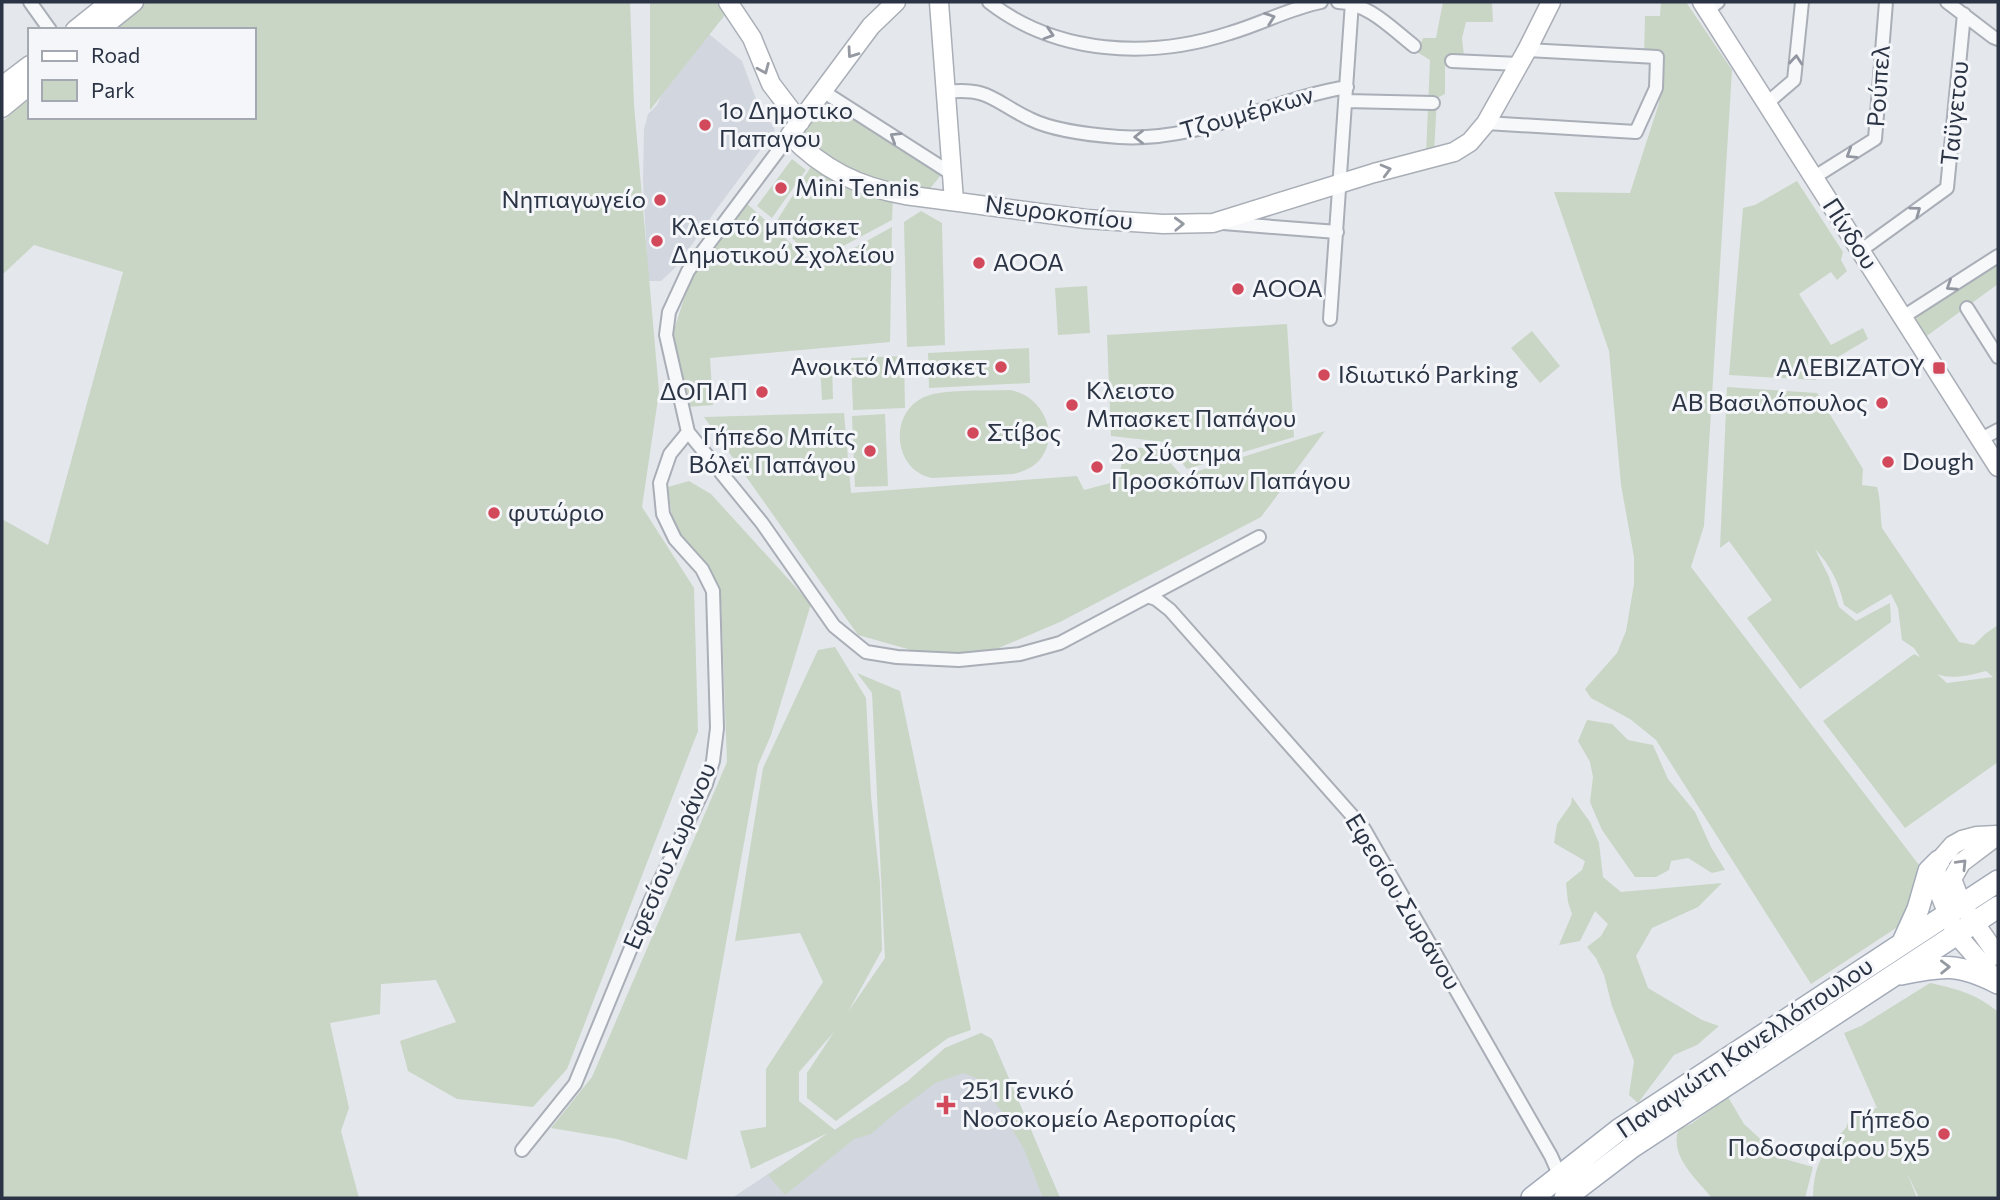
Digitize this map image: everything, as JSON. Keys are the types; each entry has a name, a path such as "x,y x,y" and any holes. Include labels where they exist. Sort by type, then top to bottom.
{"main road":[{"path":"1902,943 1918,909 1929,871 1939,860"},
{"path":"1960,919 1998,881"},
{"path":"1960,919 1998,907"},
{"name":"Παναγιώτη Κανελλόπουλου","path":"1566,1192 1620,1129 1902,943 1960,919"},
{"name":"Παναγιώτη Κανελλόπουλου","path":"1532,1198 1566,1192 1889,977 1960,919"},
{"path":"1889,977 1953,966 1970,970 1998,983"}],"street":[{"path":"30,2 49,28"},
{"path":"78,28 110,2"},
{"path":"102,28 134,2"},
{"name":"Νευροκοπίου","path":"727,2 752,38 795,129 816,159 845,178 884,191 1086,219 1163,224 1213,223 1341,183 1454,152 1470,142 1486,123 1551,2"},
{"path":"896,2 871,26 824,93 688,271 668,312 666,335 688,432 762,523 834,626 866,652 897,657 959,660 1020,654 1060,643 1259,537"},
{"path":"939,2 954,201"},
{"path":"989,2 1034,29 1078,43 1113,49 1154,48 1192,43 1321,2"},
{"path":"1338,2 1352,2 1368,10 1414,46"},
{"path":"1330,319 1352,2"},
{"path":"1766,104 1794,80 1802,2"},
{"name":"Ρούπελ","path":"1813,178 1875,139 1886,2"},
{"path":"1947,2 1998,39"},
{"name":"Πίνδου","path":"1709,5 1766,104 1998,467"},
{"name":"Ταϋγετου","path":"1860,251 1947,188 1964,14"},
{"path":"1452,61 1523,57 1657,57 1656,88 1636,132 1486,123"},
{"path":"2,86 28,66"},
{"path":"2,108 28,87"},
{"name":"Τζουμέρκων","path":"946,92 979,92 992,96 1031,120 1079,132 1119,137 1155,137 1191,132 1320,91 1347,87"},
{"path":"824,93 952,174"},
{"path":"1346,101 1433,103"},
{"path":"1213,223 1338,232"},
{"path":"1903,317 1998,256"},
{"path":"1968,308 1998,357"},
{"path":"1981,439 1998,430"},
{"name":"Εφεσίου Σωράνου","path":"522,1150 575,1084 649,904 706,784 713,761 717,728 713,592 702,569 675,539 663,514 660,483 670,454 688,432"},
{"name":"Εφεσίου Σωράνου","path":"1150,597 1170,610 1364,829 1550,1156 1566,1192"},
{"path":"1998,835 1962,839 1939,860 1935,874 1935,885 1960,919 1998,983"},
{"path":"1998,835 1963,860 1953,873 1960,919 1998,956"}],"shaded area":[{"path":"709,34 742,61 756,99 775,130 677,266 661,281 648,281 643,180 644,129 648,114"},
{"name":"251 Γενικό Νοσοκομείο Αεροπορίας","path":"981,1033 992,1039 1060,1198 732,1198 908,1081 945,1048"}],"green space":[{"path":"142,2 630,2 634,105 659,392 642,507 694,588 698,731 567,1069 533,1107 457,1099 408,1071 400,1041 456,1022 436,980 381,984 380,1014 330,1023 349,1108 341,1131 359,1198 2,1198 2,519 48,545 123,272 34,245 2,275 2,122 28,99 28,119 256,119 256,28 110,28"},
{"path":"650,2 716,2 725,15 650,110"},
{"path":"1443,2 1492,2 1493,22 1466,22 1462,38 1464,57 1445,57 1445,94 1437,98 1434,152 1426,155 1430,60 1417,52 1423,38 1436,38"},
{"path":"1661,2 1686,2 1732,70 1704,526 1691,567 1919,865 1902,924 1811,984 1656,740 1630,719 1591,698 1585,689 1617,653 1626,631 1634,584 1634,557 1621,485 1609,351 1554,192 1630,193 1659,103 1663,57 1644,55 1645,16 1660,16"},
{"path":"825,102 941,175 929,190 853,174 826,159 812,147 801,131"},
{"name":"Mini Tennis","path":"792,159 806,170 772,218 757,206"},
{"path":"812,165 893,198 892,220 815,261 776,222"},
{"path":"1797,181 1843,252 1841,260 1847,271 1837,280 1831,272 1799,294 1831,345 1863,328 1868,339 1828,363 1816,380 1729,375 1743,208 1755,205"},
{"path":"744,201 818,268 892,227 890,342 710,358 713,405 687,407 673,333 691,277"},
{"path":"921,211 942,223 945,345 907,347 904,222"},
{"path":"1998,256 1998,284 1924,338 1913,322 1939,294"},
{"path":"1087,286 1090,333 1058,335 1055,288"},
{"path":"1287,324 1294,437 1187,469 1165,442 1111,436 1107,335"},
{"path":"1532,331 1560,366 1540,383 1511,348"},
{"path":"1029,348 1030,383 929,388 928,353"},
{"path":"904,356 905,408 853,410 851,358"},
{"path":"832,364 833,399 822,400 820,365"},
{"path":"1727,387 1817,393 1863,469 1862,485 1877,487 1882,528 1959,642 1974,645 1998,625 1998,762 1905,828 1823,721 1914,654 1920,657 1914,648 1902,640 1898,608 1891,594 1857,614 1844,605 1834,575 1815,549 1829,577 1839,607 1856,621 1890,603 1891,622 1800,689 1747,618 1772,600 1729,541 1720,548","holes":["1986,671 1993,677 1947,683 1937,674 1955,677"]},
{"path":"1009,390 1020,393 1038,406 1048,426 1047,448 1036,464 1013,474 932,478 919,473 909,464 900,439 901,426 914,403 944,392"},
{"path":"844,413 851,493 1077,476 1084,490 1118,481 1125,447 1158,449 1182,476 1325,431 1261,517 1060,622 961,664 858,635 704,417"},
{"name":"Γήπεδο Μπίτς Βόλεϊ Παπάγου","path":"885,414 888,486 855,487 852,416"},
{"path":"689,481 711,494 811,604 771,735 758,765 687,1160 617,1139 551,1128 592,1077 727,762 721,602 675,539 668,487"},
{"path":"835,647 866,698 871,796 880,883 882,950 848,1012 885,958 872,693 857,673 900,691 971,1030 948,1038 836,1121 807,1098 807,1073 834,1032 799,1072 799,1101 835,1130 908,1081 945,1048 981,1033 992,1039 1060,1198 1043,1198 1024,1149 1002,1112 976,1078 963,1073 935,1083 871,1134 854,1139 785,1195 768,1175 828,1133 751,1169 740,1131 766,1127 766,1069 823,982 800,933 735,941 763,768 818,650"},
{"path":"1587,720 1612,724 1628,740 1653,745 1668,779 1695,812 1725,870 1712,873 1688,858 1671,861 1669,870 1656,877 1635,877 1602,830 1590,802 1593,777 1590,762 1578,741"},
{"path":"1572,797 1590,822 1599,843 1603,877 1621,892 1722,883 1698,907 1652,928 1636,956 1648,988 1702,1020 1719,1026 1697,1045 1674,1055 1638,1103 1629,1095 1634,1061 1612,1006 1604,975 1587,947 1601,936 1608,924 1595,911 1580,941 1559,945 1572,914 1566,883 1582,870 1585,861 1554,843 1557,824 1571,804"},
{"path":"1930,983 1966,993 1998,1012 1998,1198 1919,1198 1907,1173 1917,1198 1813,1198 1817,1169 1829,1146 1854,1115 1877,1108 1844,1033 1861,1026"},
{"path":"1728,1097 1744,1124 1781,1158 1813,1167 1805,1198 1712,1198 1692,1175 1677,1148 1679,1129 1691,1124"}],"place":[{"name":"1ο Δημοτικο Παπαγου","path":"705,125"},
{"name":"Mini Tennis","path":"781,188"},
{"name":"Νηπιαγωγείο","path":"660,200"},
{"name":"Κλειστό μπάσκετ Δημοτικού Σχολείου","path":"657,241"},
{"name":"ΑΟΟΑ","path":"979,263"},
{"name":"AOOA","path":"1238,289"},
{"name":"Ανοικτό Μπασκετ","path":"1001,367"},
{"name":"ΑΛΕΒΙΖΑΤΟΥ","path":"1939,368"},
{"name":"Ιδιωτικό Parking","path":"1324,375"},
{"name":"ΔΟΠΑΠ","path":"762,392"},
{"name":"ΑΒ Βασιλόπουλος","path":"1882,403"},
{"name":"Κλειστο Μπασκετ Παπάγου","path":"1072,405"},
{"name":"Στίβος","path":"973,433"},
{"name":"Γήπεδο Μπίτς Βόλεϊ Παπάγου","path":"870,451"},
{"name":"Dough","path":"1888,462"},
{"name":"2ο Σύστημα Προσκόπων Παπάγου","path":"1097,467"},
{"name":"φυτώριο","path":"494,513"},
{"name":"251 Γενικό Νοσοκομείο Αεροπορίας","path":"946,1105"},
{"name":"Γήπεδο Ποδοσφαίρου 5χ5","path":"1944,1134"}]}
